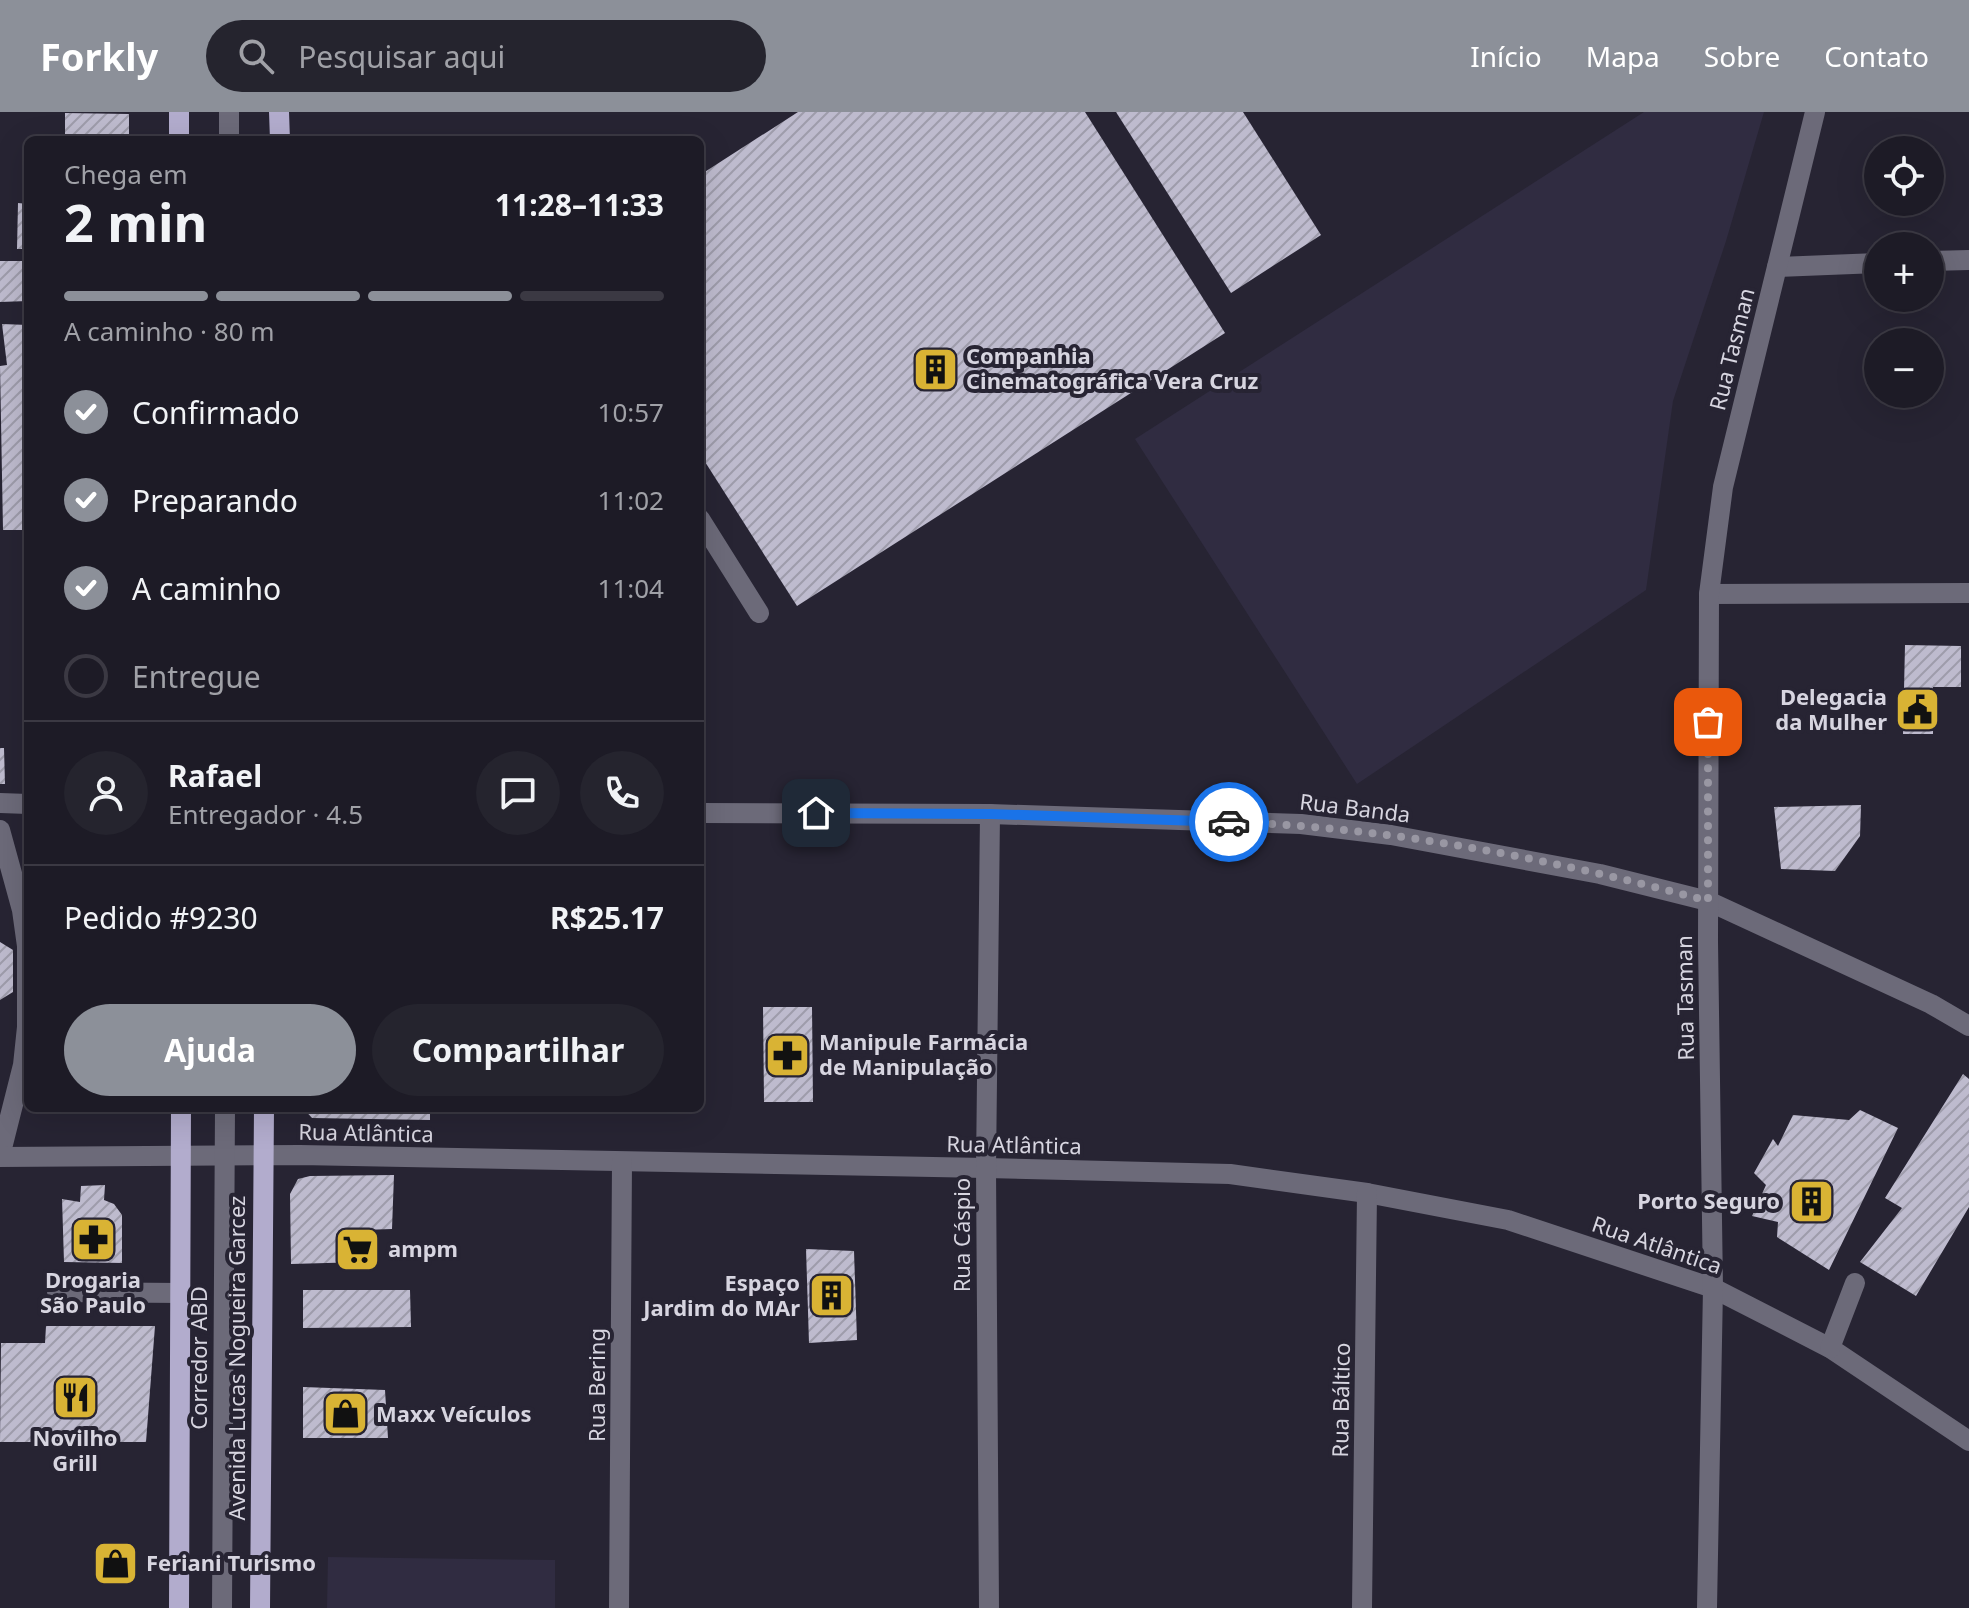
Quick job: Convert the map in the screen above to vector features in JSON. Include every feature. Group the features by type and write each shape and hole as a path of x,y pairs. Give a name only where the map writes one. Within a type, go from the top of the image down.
{"main road":[{"path":"179,112 179,136"},
{"path":"279,112 280,136"},
{"path":"179,1608 181,1112"},
{"name":"Avenida Lucas Nogueira Garcez","path":"260,1608 264,1112"}],"street":[{"path":"229,112 229,136"},
{"path":"279,112 290,136"},
{"name":"Rua Tasman","path":"1707,1608 1713,1288 1708,901 1709,594 1723,487 1815,112"},
{"path":"1944,261 1969,260"},
{"path":"1777,267 1864,264"},
{"path":"704,525 759,613"},
{"path":"1709,594 1969,593"},
{"path":"0,803 24,804"},
{"name":"Rua Banda","path":"704,813 990,814 1301,824 1376,833 1600,874 1708,901 1931,1004 1969,1026"},
{"name":"Rua Cáspio","path":"989,1608 986,1168 990,814"},
{"path":"0,830 24,924"},
{"path":"0,1157 24,1056"},
{"name":"Corredor ABD","path":"222,1608 225,1112"},
{"name":"Rua Atlântica","path":"0,1157 262,1156 1230,1174 1367,1193 1508,1220 1713,1288 1830,1348 1969,1441"},
{"name":"Rua Bering","path":"619,1608 622,1162"},
{"name":"Rua Báltico","path":"1362,1608 1367,1193"},
{"path":"1830,1348 1855,1283"},
{"path":"57,1292 180,1293"}],"shaded area":[{"path":"1644,112 1764,112 1726,241 1673,401 1646,590 1357,784 1135,439"},
{"path":"328,1557 555,1560 555,1608 327,1608"}],"building":[{"name":"Companhia Cinematográfica Vera Cruz","path":"798,112 1085,112 1225,333 797,606 704,460 704,172"},
{"path":"1116,112 1243,112 1321,235 1231,293"},
{"path":"65,113 129,114 129,136 65,136"},
{"path":"18,203 24,204 24,249 17,249"},
{"path":"0,261 24,261 24,301 0,302"},
{"path":"2,324 24,325 24,530 3,530 0,366 7,365"},
{"name":"Delegacia da Mulher","path":"1905,645 1961,646 1961,687 1933,687 1933,734 1903,734"},
{"path":"0,748 4,748 5,784 0,784"},
{"path":"1861,805 1860,836 1835,871 1781,869 1774,807"},
{"path":"0,942 13,950 13,992 0,1000"},
{"name":"Manipule Farmácia de Manipulação","path":"763,1007 812,1007 813,1102 764,1102"},
{"path":"1963,1074 1969,1079 1969,1207 1916,1296 1860,1262 1902,1208 1885,1198"},
{"name":"Porto Seguro","path":"1860,1110 1898,1128 1829,1270 1777,1237 1778,1222 1752,1216 1766,1185 1754,1173 1773,1139 1778,1146 1793,1115 1849,1120"},
{"path":"307,1112 430,1112 430,1120 312,1118"},
{"path":"394,1175 392,1229 363,1230 363,1262 291,1264 290,1194 298,1179 310,1176"},
{"name":"Drogaria São Paulo","path":"105,1185 104,1200 114,1204 122,1215 122,1263 64,1262 62,1199 80,1202 81,1186"},
{"name":"Espaço Jardim do MAr","path":"806,1249 854,1251 857,1340 809,1343"},
{"path":"303,1290 410,1290 411,1327 303,1328"},
{"name":"Novilho Grill","path":"46,1326 155,1326 146,1442 0,1442 1,1343 45,1343"},
{"name":"Maxx Veículos","path":"303,1387 385,1390 388,1438 303,1438"}],"way so far":[{"path":"1229,822 1315,825 1391,835 1600,874 1708,901 1708,722"}],"place":[{"name":"Companhia Cinematográfica Vera Cruz","path":"935,369"},
{"name":"Delegacia da Mulher","path":"1918,710"},
{"name":"Manipule Farmácia de Manipulação","path":"788,1055"},
{"name":"Porto Seguro","path":"1811,1201"},
{"name":"Drogaria São Paulo","path":"93,1239"},
{"name":"ampm","path":"357,1249"},
{"name":"Espaço Jardim do MAr","path":"831,1296"},
{"name":"Novilho Grill","path":"75,1397"},
{"name":"Maxx Veículos","path":"345,1414"},
{"name":"Feriani Turismo","path":"115,1563"}],"route":[{"path":"816,813 990,814 1229,822"}]}
